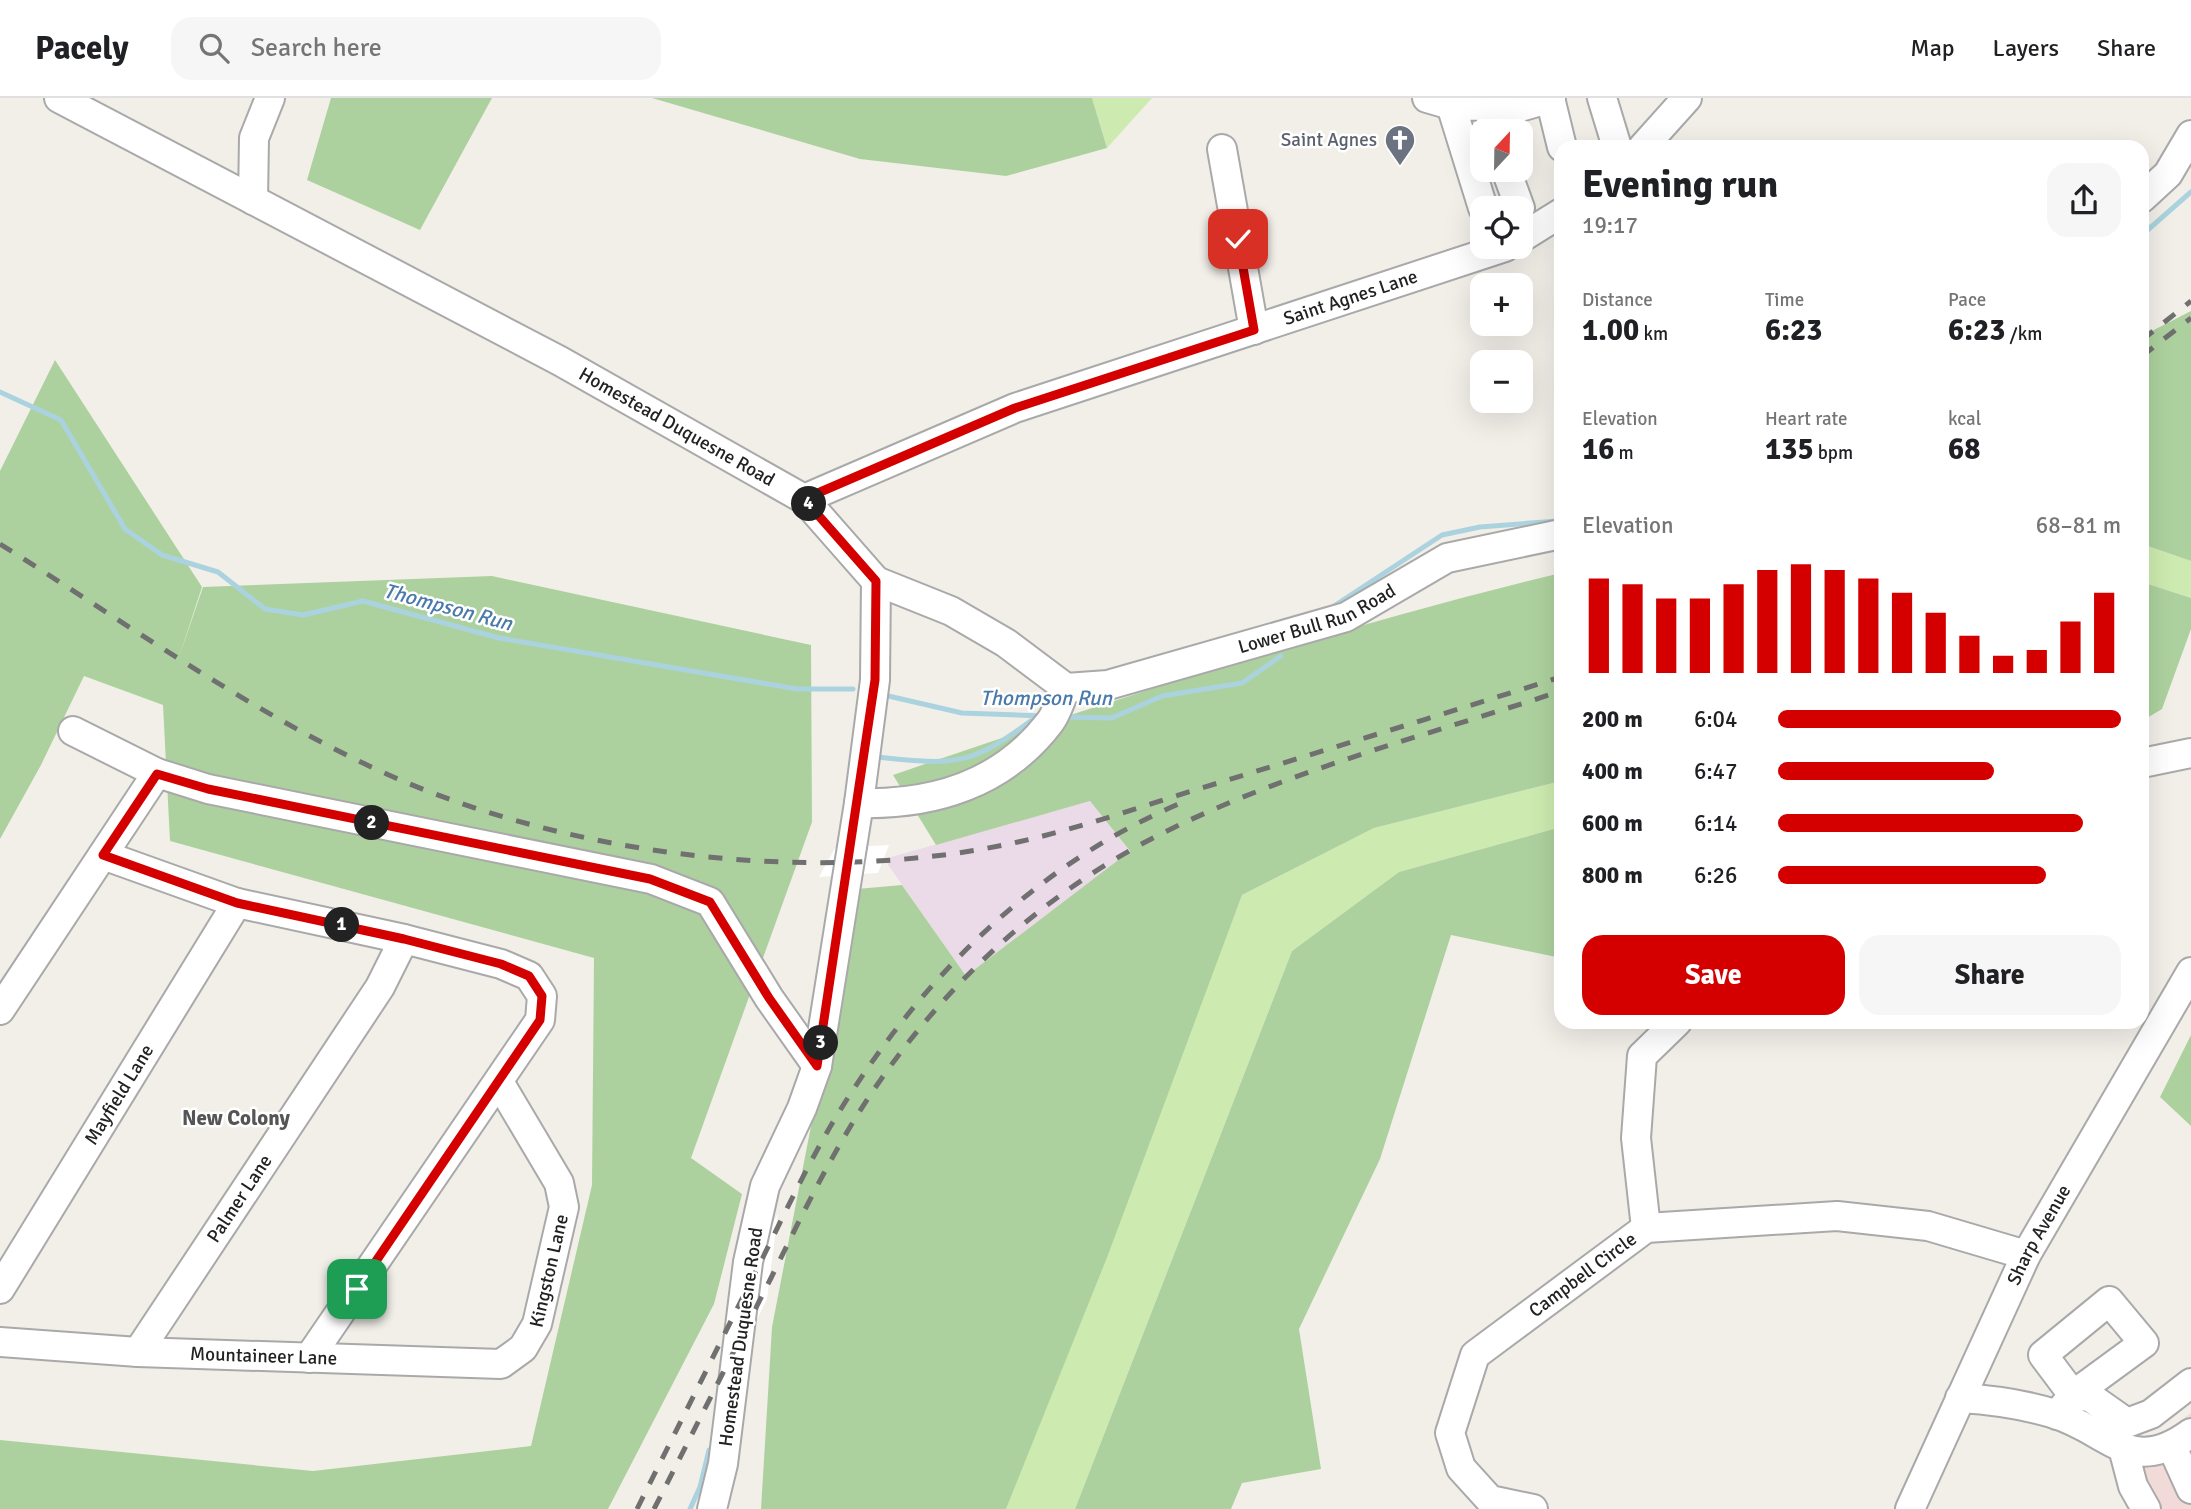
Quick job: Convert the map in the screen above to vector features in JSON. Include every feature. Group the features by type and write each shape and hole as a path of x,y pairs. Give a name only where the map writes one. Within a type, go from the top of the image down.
{"street":[{"name":"Homestead Duquesne Road","path":"59,98 560,361 804,499 876,581 875,680 859,803 817,1066 802,1108 765,1186 748,1262 723,1464 712,1509"},
{"path":"253,200 254,138 270,98"},
{"path":"1439,101 1491,118 1550,98 1560,140"},
{"path":"1602,98 1615,140"},
{"path":"1649,140 1681,99"},
{"path":"1439,101 1478,196"},
{"path":"2149,192 2168,174 2191,135"},
{"path":"1222,149 1254,330"},
{"name":"Saint Agnes Lane","path":"1533,225 1554,216"},
{"name":"Saint Agnes Lane","path":"804,499 1015,408 1254,330 1470,249"},
{"name":"Lower Bull Run Road","path":"1058,706 1108,685 1346,617 1447,558 1554,535"},
{"path":"859,803 900,804 962,789 1012,760 1058,706 1006,643 951,611 876,581"},
{"path":"73,731 157,774 208,789 650,879 710,902 769,998 817,1066"},
{"path":"2149,762 2191,753"},
{"path":"0,1010 157,774"},
{"path":"103,855 237,903 404,939 501,964 529,976 542,996 540,1020 309,1358"},
{"name":"Mayfield Lane","path":"0,1289 237,903"},
{"name":"Palmer Lane","path":"138,1352 380,987 404,939"},
{"name":"Sharp Avenue","path":"2152,1020 2191,972"},
{"path":"1646,1228 1636,1138 1642,1056 1670,1029"},
{"name":"Sharp Avenue","path":"1910,1509 2026,1255 2147,1029"},
{"name":"Kingston Lane","path":"499,1082 559,1183 564,1207 537,1324 523,1348"},
{"name":"Campbell Circle","path":"1533,1509 1490,1500 1461,1468 1450,1433 1475,1355 1646,1228 1837,1216 1928,1226 2026,1255"},
{"name":"Mountaineer Lane","path":"0,1342 138,1352 501,1364 523,1348"},
{"path":"1961,1398 2065,1405 2090,1397 2127,1423 2151,1413 2191,1383"},
{"path":"2065,1405 2123,1448 2134,1453 2181,1440 2191,1489"},
{"path":"2123,1448 2133,1486 2146,1509"}],"shaded area":[{"path":"1090,801 1130,851 966,976 884,859"},
{"path":"2191,1413 2191,1509 2150,1509 2113,1470"}],"green space":[{"path":"331,98 492,98 420,230 307,180"},
{"path":"652,98 1092,98 1107,148 1006,176 860,159"},
{"path":"1092,98 1152,98 1107,148"},
{"path":"2191,311 2191,561 2149,546 2149,332"},
{"path":"55,360 202,587 178,660 203,587 492,576 811,645 812,822 691,1158 742,1194 714,1304 608,1509 0,1509 0,1440 313,1471 531,1446 592,1185 594,958 170,841 163,705 84,676 41,765 0,839 0,471"},
{"path":"2149,546 2191,561 2191,598 2149,584"},
{"path":"1554,575 1554,783 1374,828 1242,895 1108,1255 1006,1509 761,1509 772,1327 857,889 902,885 966,976 1130,851 1090,801 936,845 893,775 1224,666 1476,594"},
{"path":"2149,584 2191,598 2191,629 2162,709 2149,717"},
{"path":"1554,783 1554,829 1399,872 1292,951 1075,1509 1004,1509 1242,895 1374,828"},
{"path":"1554,829 1554,957 1451,935 1380,1159 1299,1329 1321,1469 1242,1483 1231,1509 1075,1509 1292,951 1399,872"},
{"path":"2191,1035 2191,1126 2160,1097"}],"pier":[{"path":"889,845 878,873 819,877 835,848"},
{"path":"778,1213 767,1299 723,1388 734,1302"}],"waterway":[{"name":"Thompson Run","path":"2149,229 2191,192"},
{"name":"Thompson Run","path":"0,392 61,420 125,529 162,555 218,572 265,609 303,615 363,601 499,638 797,689 853,689"},
{"name":"Thompson Run","path":"1331,608 1442,535 1480,527 1554,521"},
{"name":"Thompson Run","path":"1063,717 1112,718 1162,696 1242,683 1281,656"},
{"name":"Thompson Run","path":"884,695 962,713 1043,716"},
{"path":"875,760 878,757 927,761 963,758 996,745 1036,717"},
{"path":"690,1509 700,1487 709,1450"}],"railway":[{"path":"2149,334 2191,301"},
{"path":"2149,351 2191,318"},
{"path":"0,544 271,714 365,764 439,795 518,821 600,841 685,854 771,862 856,862 939,856 1018,842 1093,822 1554,679"},
{"path":"654,1509 808,1204 862,1108 906,1045 938,1007 971,971 1007,938 1085,878 1171,829 1314,770 1554,693"},
{"path":"637,1509 819,1147 862,1076 898,1027 937,980 979,937 1025,897 1074,861 1126,830 1181,803"}],"place":[{"name":"Saint Agnes","path":"1400,167"}],"district":[{"name":"New Colony","path":"236,1118"}],"route":[{"path":"357,1289 540,1020 542,996 529,976 501,964 404,939 237,903 103,855 157,774 208,789 650,879 710,902 769,998 817,1066 859,803 875,680 876,581 804,499 1015,408 1254,330 1238,239"}]}
